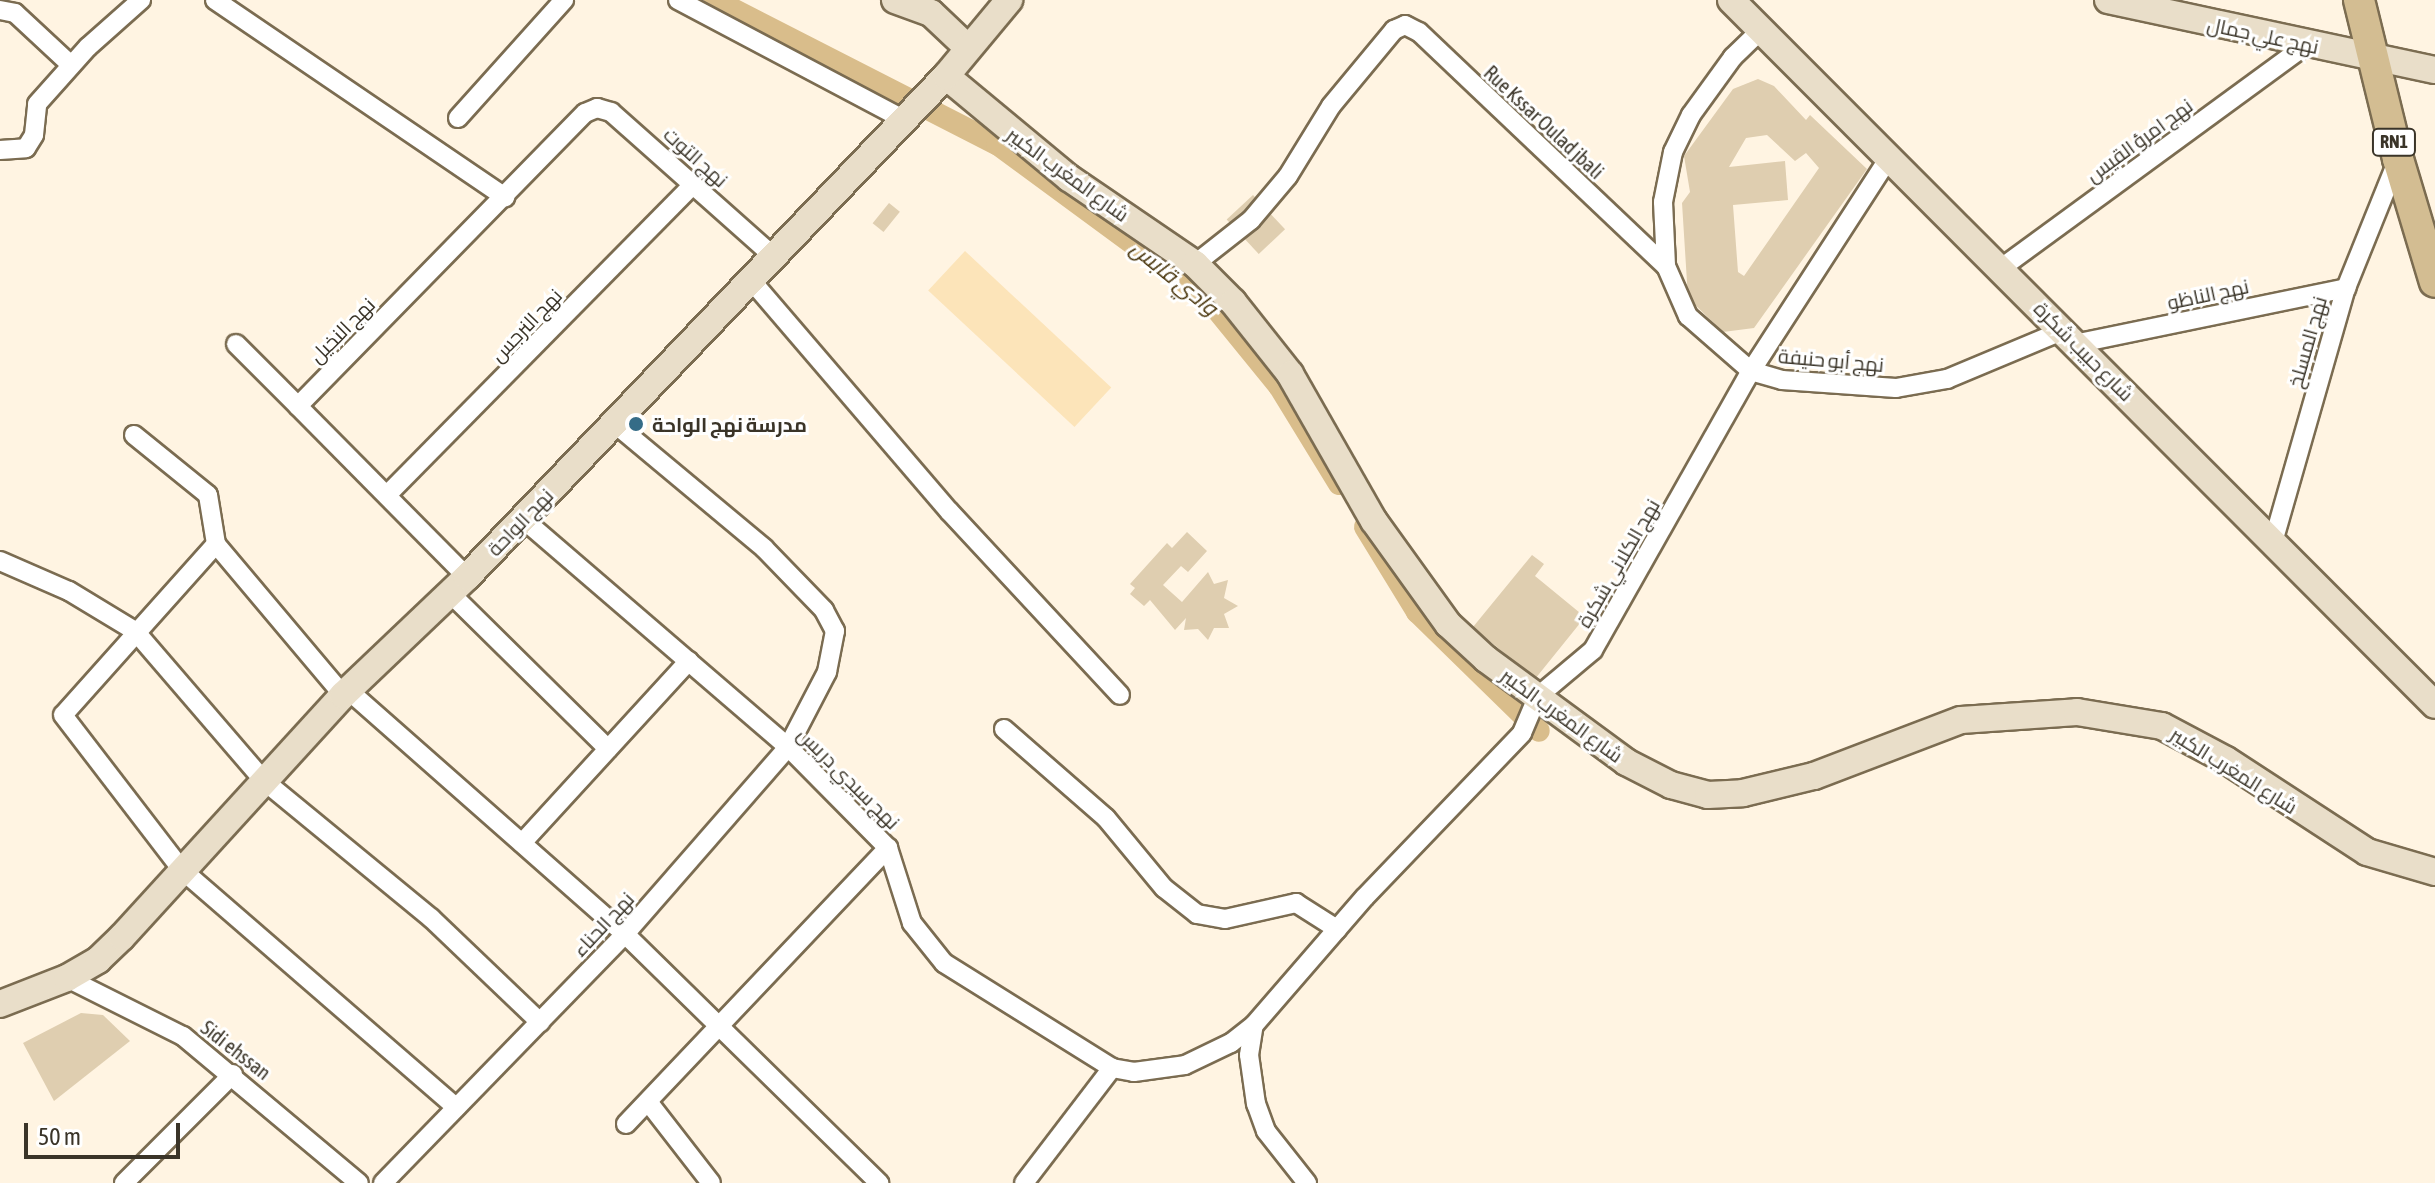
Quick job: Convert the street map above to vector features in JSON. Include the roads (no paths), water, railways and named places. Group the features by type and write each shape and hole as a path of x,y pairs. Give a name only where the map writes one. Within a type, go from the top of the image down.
{"main road":[{"name":"RN1","path":"2359,0 2398,159 2435,282"}],"street":[{"path":"0,150 26,148 34,135 37,104 71,65 141,0"},
{"path":"215,0 505,197"},
{"path":"458,118 564,0"},
{"name":"نهج الواحة","path":"0,1004 67,978 106,953 345,692 523,519 946,76 1009,0"},
{"name":"شارع حبيب شكرة","path":"1731,0 1763,28 1887,161 2071,336 2435,705"},
{"name":"نهج علي جمال","path":"2108,0 2305,46 2373,54 2435,70"},
{"path":"686,2 903,119"},
{"path":"907,2 931,13 967,47"},
{"path":"0,10 15,13 71,65"},
{"name":"Rue Kssar Oulad jbali","path":"1195,264 1265,204 1331,106 1390,36 1405,25 1419,32 1666,266"},
{"name":"نهج أبو حنيفة","path":"1763,28 1733,57 1691,115 1673,152 1663,202 1666,266 1688,316 1751,371 1819,383 1923,386 2071,336"},
{"name":"نهج امرؤ القيس","path":"2000,269 2305,46"},
{"name":"شارع المغرب الكبير","path":"946,76 1069,178 1195,264 1233,302 1290,374 1349,480 1419,587 1448,624 1537,697 1626,762 1671,785 1708,795 1782,785 1961,720 2077,712 2162,726 2226,760 2367,852 2435,872"},
{"name":"نهج التوت","path":"585,113 597,108 611,112 772,255"},
{"name":"نهج النخيل","path":"298,406 585,113"},
{"name":"نهج المسلخ","path":"2273,542 2346,288 2398,159"},
{"name":"نهج الكلاني شكرة","path":"1254,1025 1337,929 1522,733 1537,697 1593,650 1751,371 1887,161"},
{"name":"نهج النرجس","path":"389,493 693,185"},
{"path":"750,279 949,511 1120,695"},
{"name":"نهج الناظو","path":"2071,336 2346,288"},
{"path":"236,344 389,493 458,585 608,749"},
{"name":"نهج الحناء","path":"383,1183 625,934 788,747 827,672 835,631 824,610 764,548 614,423"},
{"path":"134,435 208,495 216,544 345,692 625,934 879,1183"},
{"name":"نهج سيدي دريس","path":"523,519 788,747 888,848 912,923 925,944 944,963 1112,1068 1134,1072 1185,1065 1254,1025"},
{"path":"216,544 64,708 63,720 181,869 456,1107"},
{"path":"0,561 69,591 135,631 263,780 431,918 540,1022"},
{"path":"522,843 689,661"},
{"path":"1004,729 1106,818 1164,888 1197,914 1225,919 1296,903 1337,929"},
{"path":"626,1124 888,848"},
{"name":"Sidi ehssan","path":"67,978 183,1036 233,1074 359,1183"},
{"path":"1254,1025 1249,1055 1256,1104 1266,1131 1307,1183"},
{"path":"1024,1183 1112,1068"},
{"path":"124,1183 233,1074"},
{"path":"649,1103 711,1183"}],"waterway":[{"name":"وادي قابس","path":"715,0 997,144 1209,300 1279,386 1339,484"},
{"name":"وادي قابس","path":"1365,527 1417,612 1539,731"}],"place":[{"name":"مدرسة نهج الواحة","path":"636,424"}]}
